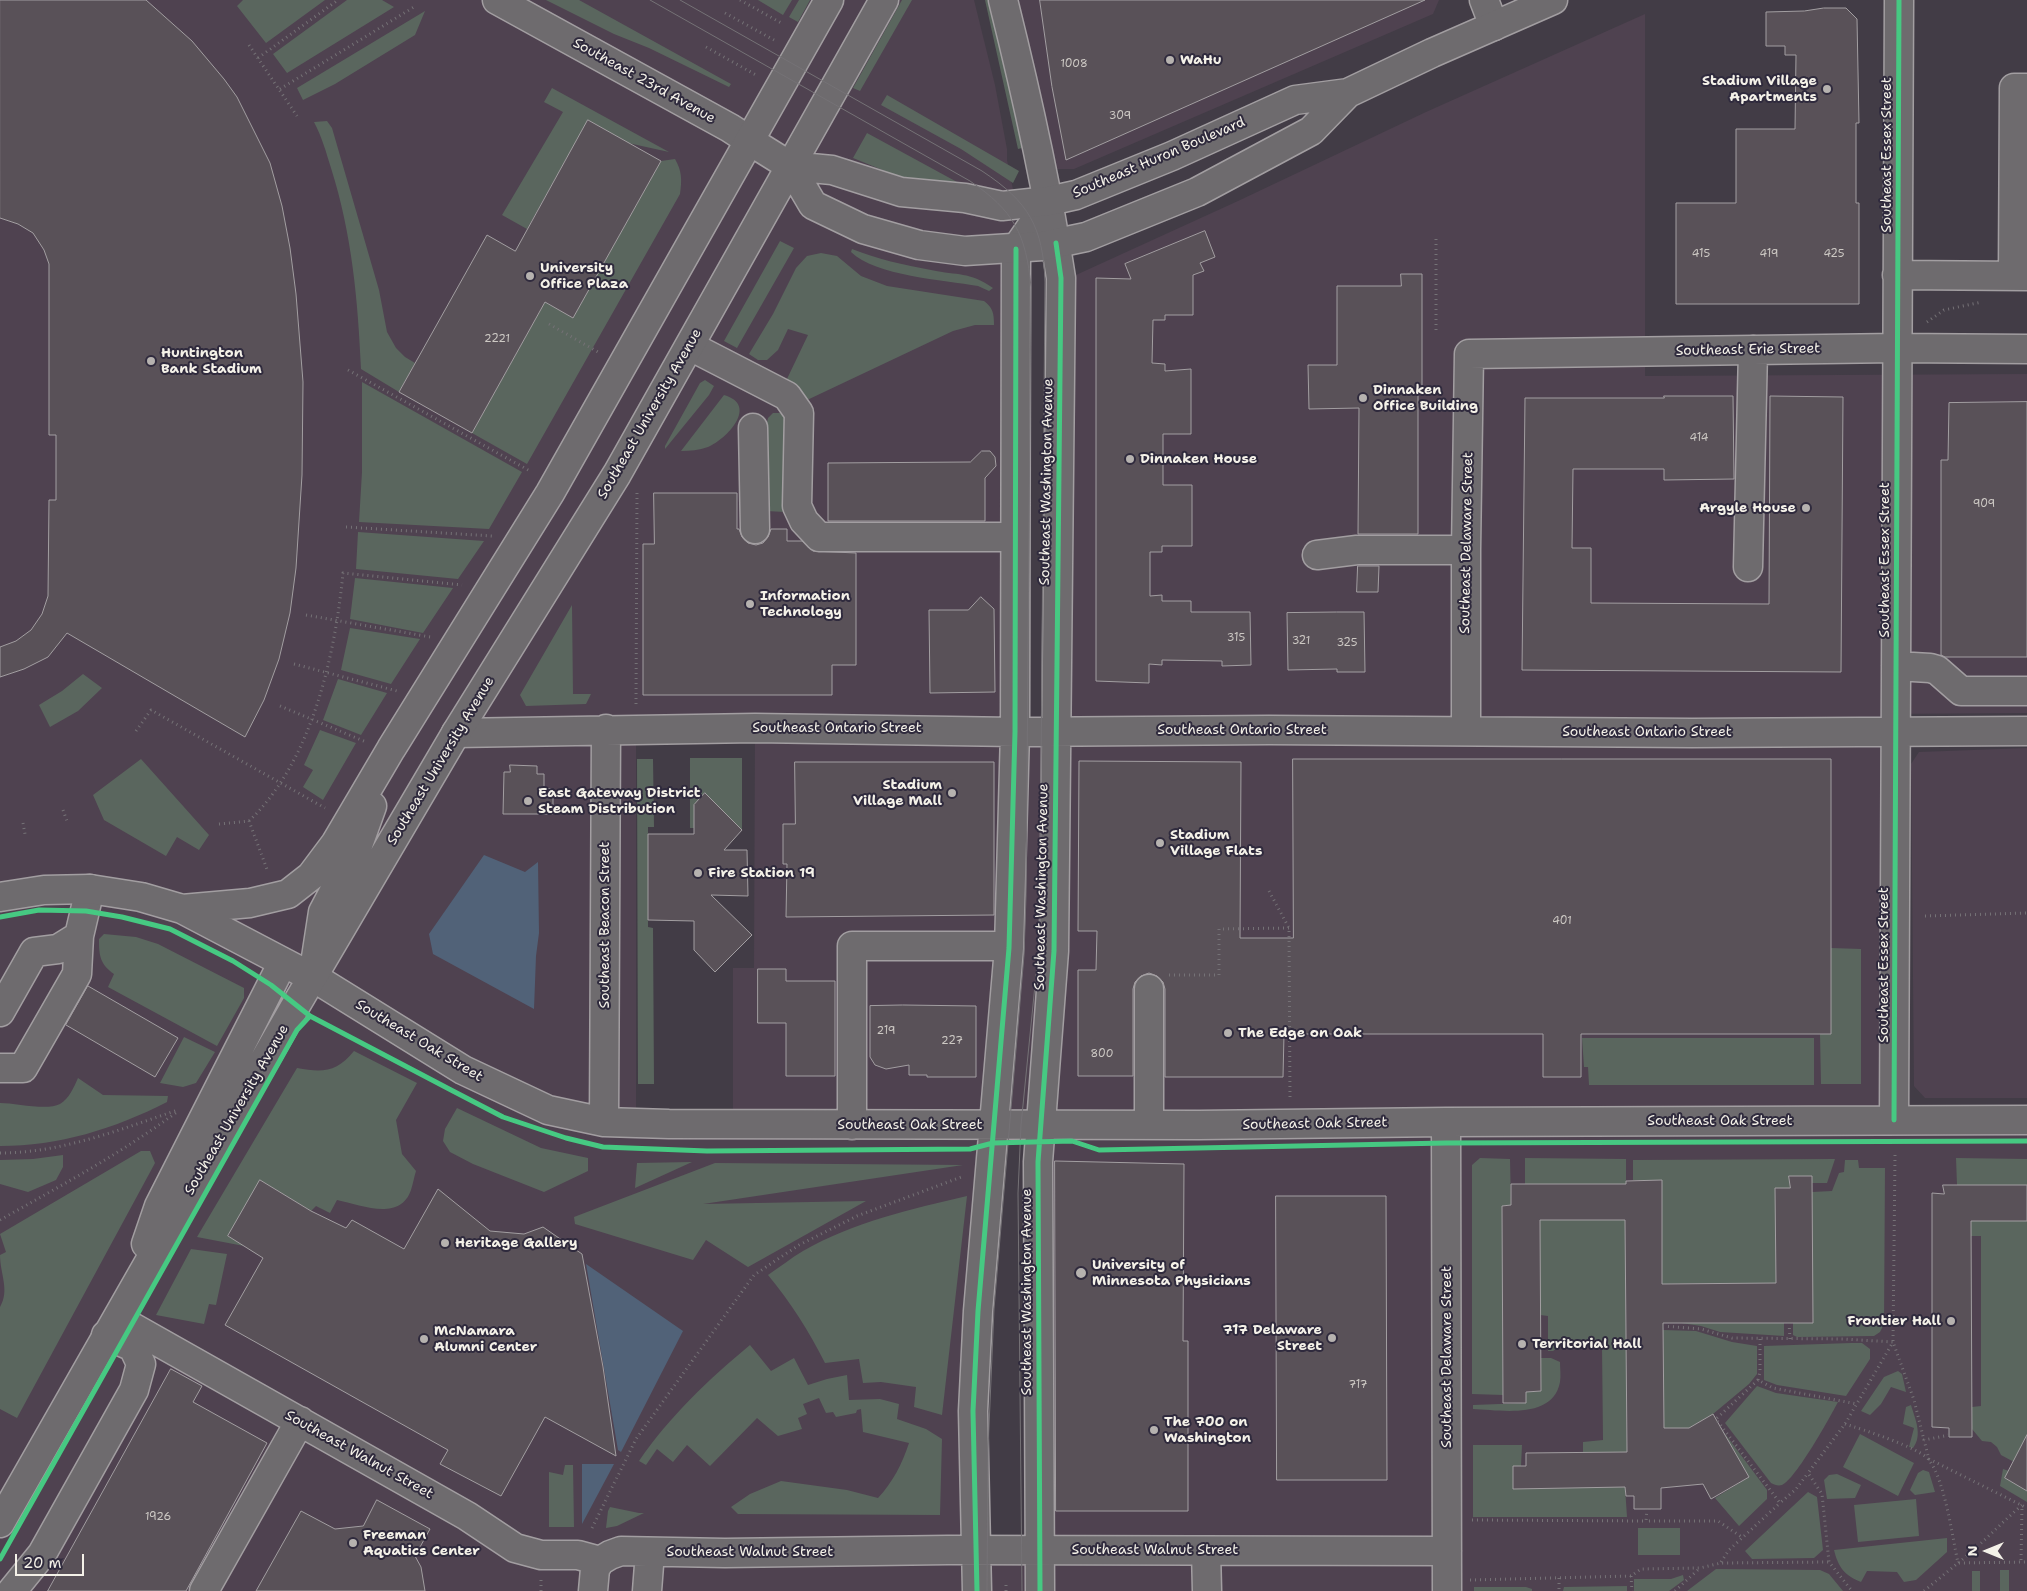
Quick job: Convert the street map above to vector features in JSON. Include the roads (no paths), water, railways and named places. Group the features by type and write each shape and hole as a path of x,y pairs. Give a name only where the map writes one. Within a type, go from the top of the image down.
{"street":[{"name":"Southeast 23rd Avenue","path":"497,0 730,128 790,166"},
{"path":"182,909 250,903 288,894 311,876 335,844 378,746 550,493 829,0"},
{"name":"Southeast University Avenue","path":"4,1508 112,1327 456,732 617,474 884,0"},
{"name":"Southeast Washington Avenue","path":"1003,0 1049,201 1060,278 1054,951 1038,1162 1040,1591"},
{"path":"1484,0 1494,26"},
{"name":"Southeast Huron Boulevard","path":"790,166 832,170 901,192 965,198 1002,206 1049,201 1076,195 1172,156 1295,100 1348,93 1432,52 1553,0"},
{"name":"Southeast Essex Street","path":"1894,1120 1899,0"},
{"path":"1897,275 2020,276 2014,88 2027,88"},
{"name":"Southeast Huron Boulevard","path":"790,166 813,205 863,229 918,245 965,251 1016,249 1086,237 1197,192 1311,130 1348,93"},
{"path":"977,1591 973,1411 978,1311 1009,948 1015,732 1016,249 1049,201"},
{"path":"690,346 787,396 799,414 797,506 804,521 819,537 1015,537"},
{"name":"Southeast Erie Street","path":"1470,354 1896,348 2027,349"},
{"path":"1748,567 1753,350"},
{"name":"Southeast Delaware Street","path":"1466,731 1466,550 1470,354"},
{"path":"753,428 755,529"},
{"path":"1317,555 1357,550 1466,550"},
{"path":"1896,666 1936,670 1961,691 2027,691"},
{"name":"Southeast Ontario Street","path":"456,732 606,729 859,728 1015,732 1269,730 2027,731"},
{"name":"Southeast Beacon Street","path":"604,1122 606,729"},
{"path":"313,977 323,912 357,848 378,746"},
{"path":"0,1068 23,1068 77,974 79,936 90,888"},
{"name":"Southeast Oak Street","path":"0,897 44,890 90,888 140,897 182,909 313,977 463,1070 548,1110 604,1122 852,1125 1149,1125 2027,1120"},
{"path":"0,1012 34,952 58,949 79,936"},
{"path":"852,1125 852,946 1000,946 1009,948"},
{"path":"12,1591 42,1554 134,1390 141,1364 133,1347 112,1327 159,1206 283,962"},
{"path":"1149,989 1149,1125"},
{"name":"Southeast Delaware Street","path":"1446,1122 1447,1551 1458,1586"},
{"name":"Southeast Walnut Street","path":"112,1327 300,1422 468,1516 515,1548 541,1555 578,1555 600,1561 621,1551 1447,1551"},
{"path":"204,1591 300,1422"},
{"path":"1206,1550 1207,1591"},
{"path":"647,1591 650,1552"},
{"path":"593,1591 595,1569 600,1561"}],"water":[{"path":"484,855 525,872 538,862 539,933 534,1009 433,954 429,934"},
{"path":"586,1264 683,1331 621,1452 618,1450"},
{"path":"582,1464 614,1464 582,1524"}],"tram line":[{"path":"650,0 970,181 985,192 1007,214 1015,225 1026,252 1031,287 1026,896 1024,955 994,1309 988,1450 987,1591"},
{"path":"680,0 982,171 998,182 1022,205 1037,231 1041,246 1045,282 1040,893 1038,955 1021,1125 1018,1193 1022,1591"}],"place":[{"name":"WaHu","path":"1170,60"},
{"name":"Stadium Village Apartments","path":"1827,89"},
{"name":"University Office Plaza","path":"530,276"},
{"name":"Huntington Bank Stadium","path":"151,361"},
{"name":"Dinnaken Office Building","path":"1363,398"},
{"name":"Dinnaken House","path":"1130,459"},
{"name":"Argyle House","path":"1806,508"},
{"name":"Information Technology","path":"750,604"},
{"name":"Stadium Village Mall","path":"952,793"},
{"name":"East Gateway District Steam Distribution","path":"528,801"},
{"name":"Stadium Village Flats","path":"1160,843"},
{"name":"Fire Station 19","path":"698,873"},
{"name":"The Edge on Oak","path":"1228,1033"},
{"name":"Heritage Gallery","path":"445,1243"},
{"name":"University of Minnesota Physicians","path":"1081,1273"},
{"name":"Frontier Hall","path":"1951,1321"},
{"name":"717 Delaware Street","path":"1332,1338"},
{"name":"McNamara Alumni Center","path":"424,1339"},
{"name":"Territorial Hall","path":"1522,1344"},
{"name":"The 700 on Washington","path":"1154,1430"},
{"name":"Freeman Aquatics Center","path":"353,1543"}]}
